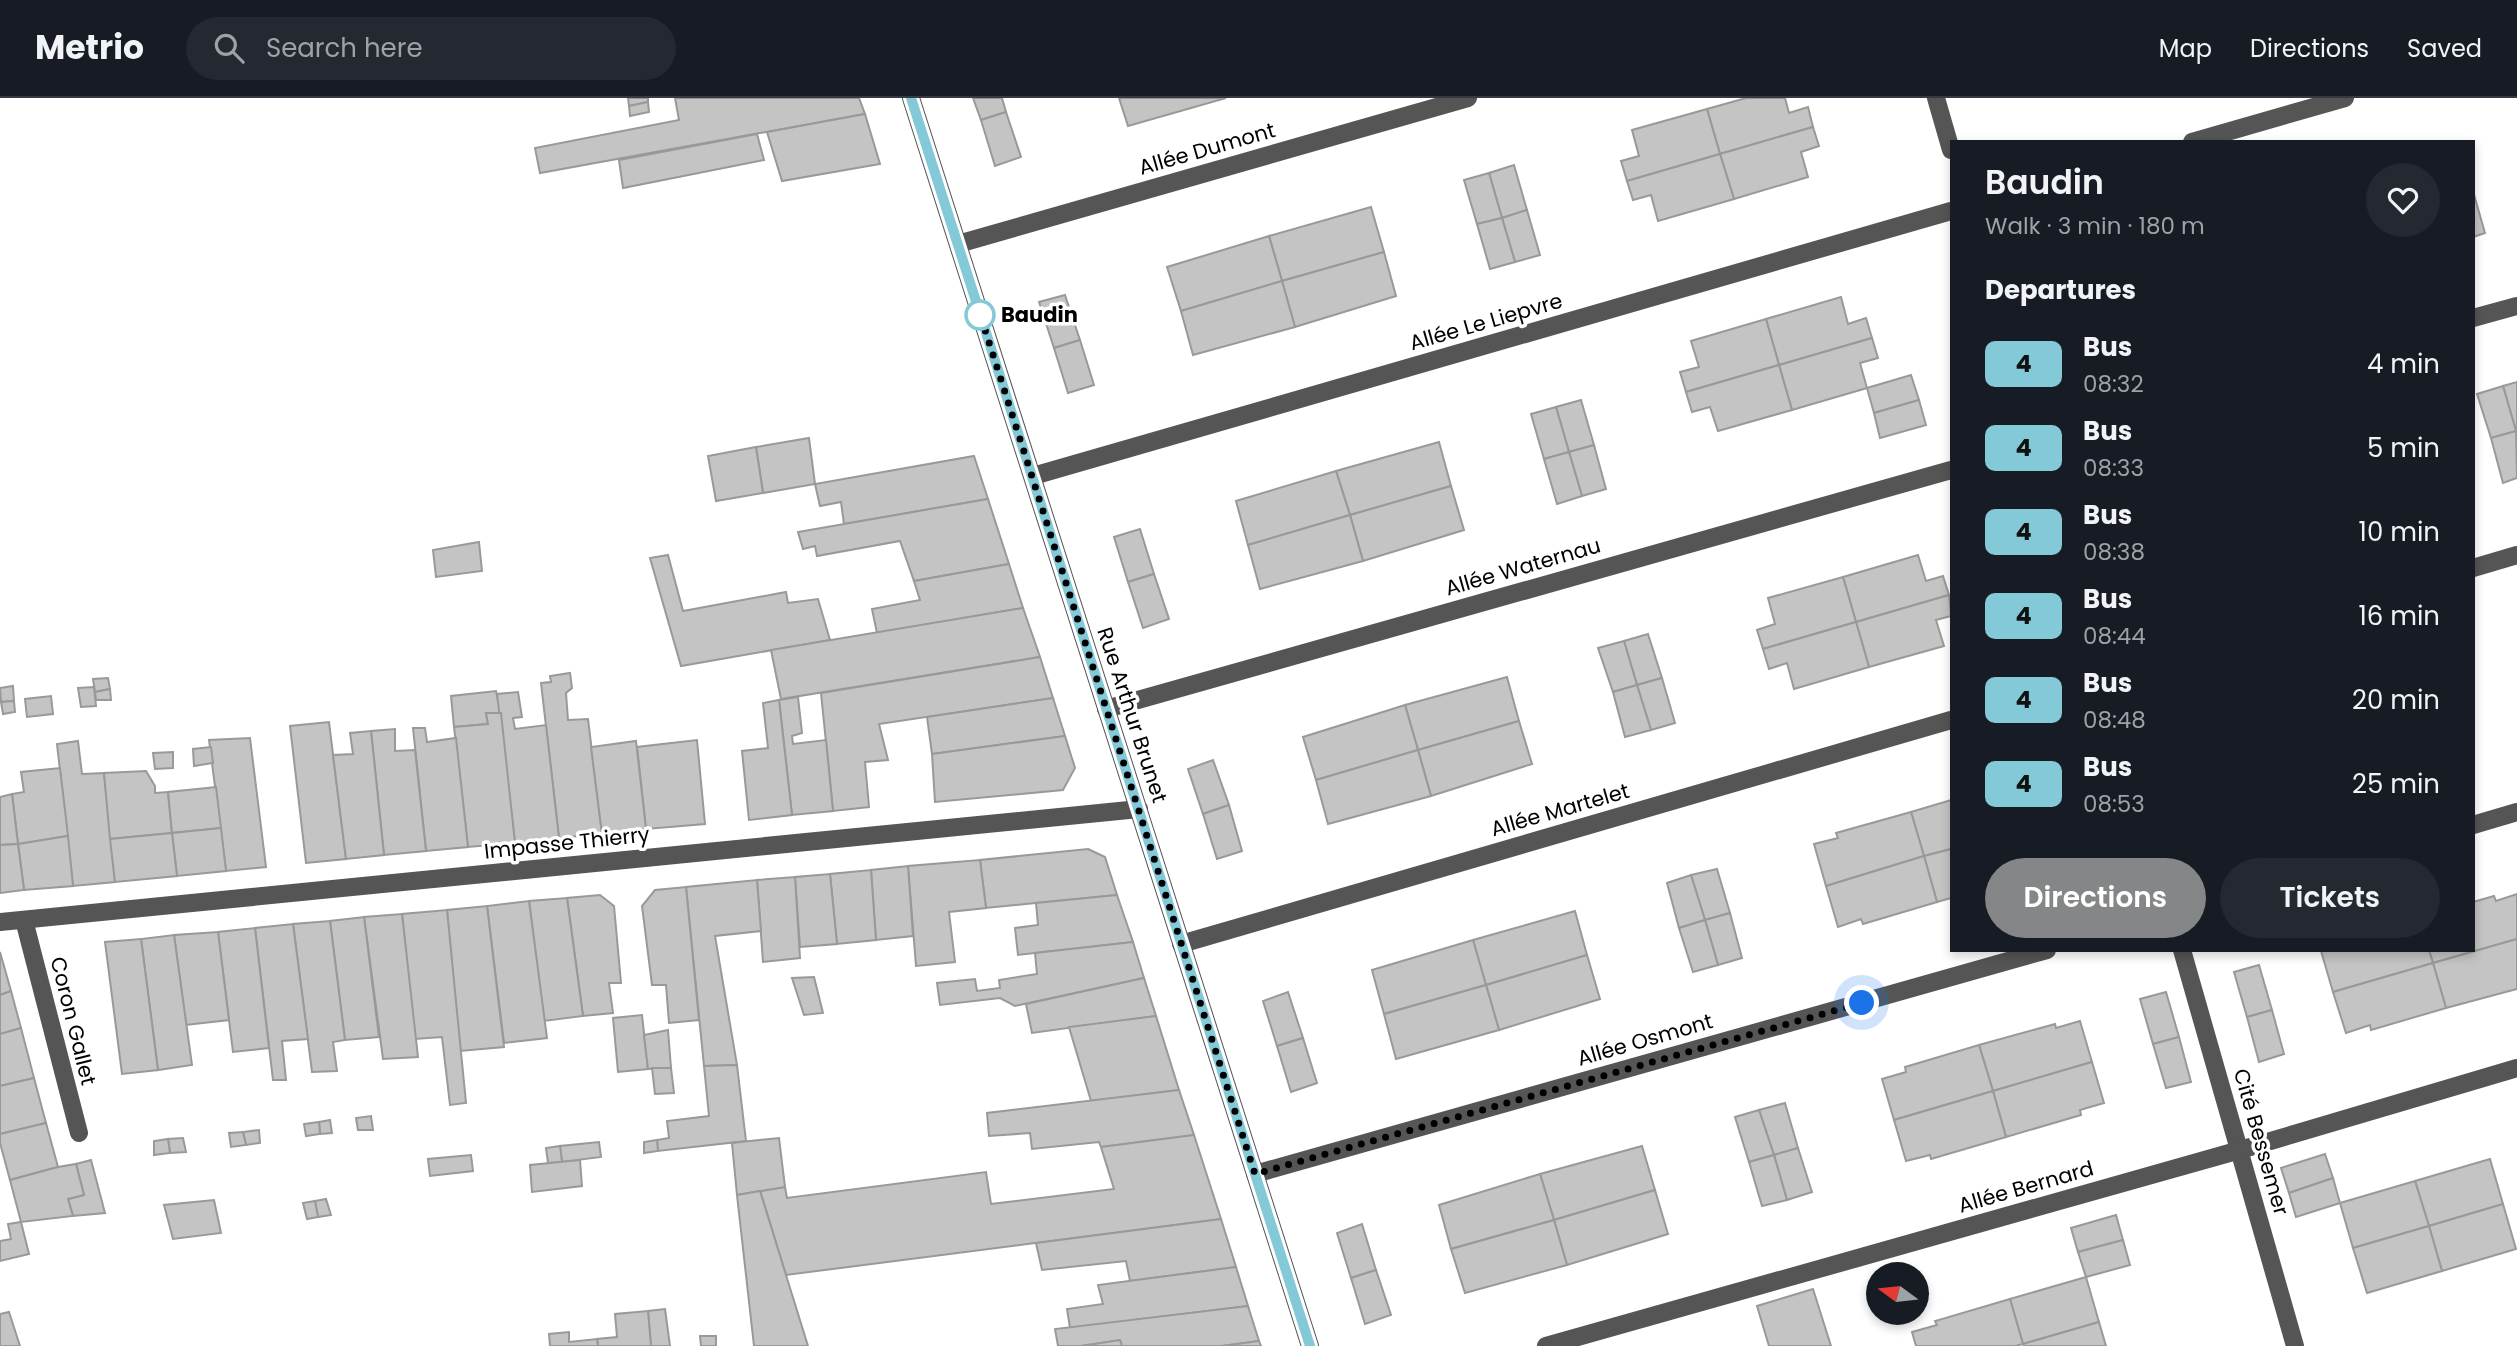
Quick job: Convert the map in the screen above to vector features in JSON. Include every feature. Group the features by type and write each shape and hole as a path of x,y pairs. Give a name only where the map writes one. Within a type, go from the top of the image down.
{"street":[{"name":"Rue Arthur Brunet","path":"911,98 1310,1346"},
{"name":"Allée Dumont","path":"958,244 1468,98"},
{"path":"1936,98 1950,146"},
{"path":"2199,140 2345,98"},
{"name":"Allée Le Liepvre","path":"1032,476 1950,211"},
{"path":"2475,317 2517,306"},
{"name":"Allée Waternau","path":"1106,709 1950,470"},
{"path":"2475,567 2517,555"},
{"name":"Allée Martelet","path":"1181,944 1950,720"},
{"name":"Impasse Thierry","path":"0,922 1139,809"},
{"path":"2475,824 2517,812"},
{"name":"Coron Gallet","path":"24,920 79,1133"},
{"name":"Allée Osmont","path":"1255,1174 2040,952"},
{"name":"Cité Bessemer","path":"2183,952 2295,1346"},
{"name":"Allée Bernard","path":"1546,1346 2240,1150 2517,1068"}],"building":[{"path":"628,98 648,98 648,102 629,106"},
{"path":"675,98 859,98 865,114 540,173 535,148 679,120"},
{"path":"973,98 1002,98 1006,112 981,120"},
{"path":"1119,98 1226,98 1128,126"},
{"path":"1746,98 1785,98 1789,113 1808,107 1813,127 1720,154 1707,109"},
{"path":"648,102 649,112 630,116 629,106"},
{"path":"1707,109 1720,154 1627,181 1621,161 1639,156 1632,130"},
{"path":"1006,112 1021,157 995,166 981,120"},
{"path":"865,114 880,164 782,181 767,132"},
{"path":"1813,127 1819,146 1801,152 1808,177 1734,199 1720,154"},
{"path":"757,134 764,160 623,188 619,160"},
{"path":"1720,154 1734,199 1658,221 1651,195 1633,200 1627,181"},
{"path":"1514,165 1527,210 1502,218 1489,173"},
{"path":"1489,173 1502,218 1477,224 1464,180"},
{"path":"2475,198 2485,233 2475,236"},
{"path":"1371,207 1384,252 1282,281 1269,236"},
{"path":"1527,210 1540,255 1515,262 1502,218"},
{"path":"1502,218 1515,262 1490,269 1477,224"},
{"path":"1269,236 1282,281 1181,311 1167,267"},
{"path":"1384,252 1396,296 1295,327 1282,281"},
{"path":"1282,281 1295,327 1193,355 1181,311"},
{"path":"1065,295 1080,340 1054,348 1039,302"},
{"path":"1841,297 1848,324 1866,318 1872,338 1779,365 1766,319"},
{"path":"1766,319 1779,365 1686,392 1680,372 1699,367 1691,341"},
{"path":"1872,338 1878,358 1860,363 1867,388 1792,410 1779,365"},
{"path":"1080,340 1094,385 1068,393 1054,348"},
{"path":"1779,365 1792,410 1718,431 1710,407 1692,412 1686,392"},
{"path":"1911,375 1919,400 1874,413 1867,388"},
{"path":"2517,382 2517,430 2516,431 2503,386"},
{"path":"2503,386 2516,431 2491,438 2477,394"},
{"path":"1581,400 1594,445 1569,452 1556,407"},
{"path":"1919,400 1926,425 1880,438 1874,413"},
{"path":"1556,407 1569,452 1544,459 1531,414"},
{"path":"2516,431 2517,478 2503,483 2491,438"},
{"path":"809,438 815,484 763,493 756,447"},
{"path":"1439,442 1451,486 1350,515 1336,471"},
{"path":"1594,445 1606,489 1582,496 1569,452"},
{"path":"756,447 763,493 716,501 708,456"},
{"path":"1569,452 1582,496 1557,504 1544,459"},
{"path":"974,456 988,499 844,524 841,502 820,506 815,484"},
{"path":"1336,471 1350,515 1248,545 1236,501"},
{"path":"1451,486 1464,530 1363,561 1350,515"},
{"path":"988,499 1009,564 914,581 900,541 817,556 815,546 803,549 798,532"},
{"path":"1350,515 1363,561 1260,589 1248,545"},
{"path":"1140,529 1154,574 1128,582 1114,537"},
{"path":"479,542 482,571 436,577 433,550"},
{"path":"668,555 683,611 786,592 788,603 818,599 830,640 681,666 650,558"},
{"path":"1918,555 1926,581 1943,576 1949,595 1856,622 1843,577"},
{"path":"1009,564 1023,608 877,633 872,609 920,600 914,581"},
{"path":"1154,574 1169,619 1143,628 1128,582"},
{"path":"1843,577 1856,622 1763,649 1757,630 1775,624 1768,598"},
{"path":"1949,595 1950,616 1936,620 1944,646 1869,667 1856,622"},
{"path":"1023,608 1040,657 781,699 771,650"},
{"path":"1856,622 1869,667 1794,689 1787,663 1769,669 1763,649"},
{"path":"1648,634 1662,678 1637,685 1624,641"},
{"path":"1624,641 1637,685 1613,692 1598,648"},
{"path":"1040,657 1053,698 879,724 888,760 865,762 869,807 833,811 821,693"},
{"path":"570,673 572,688 566,693 568,720 588,719 602,834 559,838 541,683 551,682 550,676"},
{"path":"1507,677 1519,721 1418,750 1405,705"},
{"path":"108,678 110,689 95,692 93,679"},
{"path":"1662,678 1675,723 1651,730 1637,685"},
{"path":"1637,685 1651,730 1625,737 1613,692"},
{"path":"13,686 14,701 1,702 0,688"},
{"path":"94,687 96,706 81,707 78,688"},
{"path":"110,689 111,700 96,700 95,692"},
{"path":"496,691 501,713 486,713 488,724 454,727 451,696"},
{"path":"518,692 522,717 513,718 515,729 546,725 559,838 515,843 497,694"},
{"path":"51,696 53,714 27,717 25,699"},
{"path":"798,697 802,733 792,736 793,744 826,740 833,811 792,815 779,700"},
{"path":"1053,698 1065,736 932,754 927,717"},
{"path":"779,700 792,815 749,820 742,751 768,748 763,703"},
{"path":"14,701 15,712 3,714 1,702"},
{"path":"1405,705 1418,750 1316,780 1303,737"},
{"path":"486,713 501,713 515,843 468,847 454,727 488,724"},
{"path":"1519,721 1532,764 1431,796 1418,750"},
{"path":"329,722 346,859 306,863 290,726"},
{"path":"413,728 425,728 427,742 456,738 468,847 426,851"},
{"path":"395,729 395,751 415,750 426,851 384,855 371,731"},
{"path":"371,731 384,855 346,859 333,755 353,754 350,733"},
{"path":"1065,736 1075,768 1063,790 935,802 932,754"},
{"path":"250,738 266,867 226,871 209,740"},
{"path":"697,740 705,824 646,829 637,747"},
{"path":"78,741 82,774 104,773 115,882 73,886 57,744"},
{"path":"636,741 646,829 602,834 591,747"},
{"path":"211,747 213,763 194,766 193,749"},
{"path":"1418,750 1431,796 1328,824 1316,780"},
{"path":"173,752 173,768 155,769 153,753"},
{"path":"1213,760 1229,805 1203,814 1188,769"},
{"path":"60,768 68,836 18,844 12,794 24,792 21,772"},
{"path":"146,771 155,786 155,793 168,792 172,833 110,839 104,773"},
{"path":"216,787 221,828 172,833 168,792"},
{"path":"12,794 18,844 0,845 0,797"},
{"path":"1950,800 1950,849 1924,856 1911,812"},
{"path":"1229,805 1242,851 1217,859 1203,814"},
{"path":"1911,812 1924,856 1826,886 1814,844 1838,838 1836,833"},
{"path":"221,828 226,871 177,876 172,833"},
{"path":"172,833 177,876 115,882 110,839"},
{"path":"68,836 73,886 24,890 18,844"},
{"path":"18,844 24,890 0,893 0,845"},
{"path":"1088,849 1105,857 1117,895 986,908 980,860"},
{"path":"1950,849 1950,898 1937,902 1924,856"},
{"path":"1924,856 1937,902 1863,924 1861,919 1838,927 1826,886"},
{"path":"980,860 986,908 949,912 955,962 916,966 908,866"},
{"path":"908,866 913,936 876,940 871,870"},
{"path":"1717,869 1730,913 1705,920 1691,875"},
{"path":"871,870 876,940 837,944 830,874"},
{"path":"830,874 837,944 800,947 795,877"},
{"path":"1691,875 1705,920 1679,928 1667,883"},
{"path":"795,877 800,958 763,962 757,880"},
{"path":"757,880 761,931 715,936 737,1065 704,1066 686,887"},
{"path":"686,887 699,1020 669,1023 666,985 652,985 642,906 655,890"},
{"path":"2517,894 2517,939 2475,951 2475,901 2494,896 2496,901"},
{"path":"600,895 614,906 621,983 609,983 613,1013 583,1016 567,898"},
{"path":"1117,895 1133,942 1018,955 1015,928 1038,925 1036,903"},
{"path":"567,898 583,1016 544,1021 529,901"},
{"path":"529,901 547,1038 504,1043 487,906"},
{"path":"487,906 504,1047 460,1051 447,910"},
{"path":"447,910 466,1103 450,1105 442,1037 415,1039 402,914"},
{"path":"1575,911 1587,955 1486,985 1473,940"},
{"path":"1730,913 1742,958 1718,965 1705,920"},
{"path":"402,914 418,1057 383,1059 364,917"},
{"path":"364,917 379,1037 345,1040 330,921"},
{"path":"1705,920 1718,965 1693,972 1679,928"},
{"path":"330,921 345,1040 333,1042 337,1071 312,1072 293,924"},
{"path":"293,924 308,1039 282,1041 286,1080 273,1080 255,928"},
{"path":"255,928 269,1048 233,1052 218,932"},
{"path":"218,932 229,1020 186,1025 174,935"},
{"path":"174,935 192,1065 158,1070 141,939"},
{"path":"141,939 158,1070 122,1074 105,942"},
{"path":"2517,939 2517,989 2446,1008 2433,963"},
{"path":"1473,940 1486,985 1384,1014 1372,970"},
{"path":"1133,942 1144,978 1015,1006 1000,998 940,1005 937,983 975,979 977,991 1000,988 999,980 1037,974 1035,953"},
{"path":"0,952 11,991 0,995"},
{"path":"2321,952 2430,952 2433,963 2333,992"},
{"path":"2430,952 2472,952 2433,963"},
{"path":"1587,955 1600,999 1499,1030 1486,985"},
{"path":"2433,963 2446,1008 2371,1030 2370,1025 2346,1033 2333,992"},
{"path":"2259,965 2272,1010 2247,1017 2234,972"},
{"path":"814,977 823,1013 804,1015 792,978"},
{"path":"1144,978 1156,1016 1032,1033 1026,1004"},
{"path":"1486,985 1499,1030 1396,1059 1384,1014"},
{"path":"11,991 21,1028 0,1034 0,995"},
{"path":"1288,992 1303,1038 1277,1046 1263,1001"},
{"path":"2166,992 2179,1037 2153,1044 2140,999"},
{"path":"2272,1010 2284,1054 2259,1062 2247,1017"},
{"path":"642,1015 648,1069 618,1072 613,1018"},
{"path":"1156,1016 1179,1090 1091,1101 1069,1027"},
{"path":"2080,1021 2092,1062 1993,1091 1979,1045 2055,1024 2056,1028"},
{"path":"21,1028 34,1078 0,1086 0,1034"},
{"path":"668,1030 671,1068 648,1069 644,1035"},
{"path":"2179,1037 2191,1082 2166,1088 2153,1044"},
{"path":"1303,1038 1317,1083 1291,1092 1277,1046"},
{"path":"1979,1045 1993,1091 1894,1120 1882,1079 1906,1072 1905,1067"},
{"path":"2092,1062 2104,1103 2080,1110 2081,1115 2006,1137 1993,1091"},
{"path":"737,1065 746,1141 658,1151 657,1140 669,1138 667,1121 709,1116 704,1066"},
{"path":"652,1068 671,1068 674,1093 655,1094"},
{"path":"34,1078 46,1123 0,1134 0,1086"},
{"path":"1179,1090 1194,1135 1101,1147 1099,1142 1032,1149 1030,1133 989,1136 987,1113"},
{"path":"1993,1091 2006,1137 1931,1159 1930,1155 1906,1161 1894,1120"},
{"path":"1785,1103 1798,1148 1774,1155 1759,1110"},
{"path":"1759,1110 1774,1155 1749,1162 1735,1117"},
{"path":"371,1116 373,1130 358,1130 356,1118"},
{"path":"330,1120 332,1133 320,1134 319,1122"},
{"path":"319,1122 320,1134 306,1136 304,1124"},
{"path":"46,1123 58,1167 10,1180 0,1134"},
{"path":"259,1130 260,1143 246,1145 243,1132"},
{"path":"243,1132 246,1145 231,1147 229,1133"},
{"path":"1194,1135 1221,1219 786,1275 760,1191 785,1187 787,1198 986,1172 991,1204 1114,1189 1101,1147"},
{"path":"183,1138 186,1152 170,1153 168,1139"},
{"path":"779,1138 785,1187 737,1195 732,1143"},
{"path":"168,1139 170,1153 154,1155 154,1141"},
{"path":"657,1140 658,1151 644,1153 644,1142"},
{"path":"599,1142 601,1157 562,1162 560,1146"},
{"path":"560,1146 562,1162 548,1163 546,1148"},
{"path":"1642,1146 1655,1190 1554,1220 1540,1174"},
{"path":"1798,1148 1812,1192 1787,1200 1774,1155"},
{"path":"2325,1154 2333,1178 2289,1193 2281,1168"},
{"path":"471,1155 473,1171 430,1176 428,1159"},
{"path":"1774,1155 1787,1200 1762,1206 1749,1162"},
{"path":"2490,1159 2503,1204 2429,1226 2415,1181"},
{"path":"91,1160 105,1213 73,1216 68,1199 84,1195 76,1164"},
{"path":"580,1160 582,1186 532,1192 530,1165"},
{"path":"76,1164 84,1195 68,1199 73,1216 21,1222 10,1180"},
{"path":"1540,1174 1554,1220 1451,1249 1439,1205"},
{"path":"2333,1178 2340,1203 2296,1217 2289,1193"},
{"path":"2415,1181 2429,1226 2353,1248 2340,1203"},
{"path":"1655,1190 1668,1234 1567,1265 1554,1220"},
{"path":"760,1191 808,1346 754,1346 737,1195"},
{"path":"326,1199 331,1215 318,1217 315,1201"},
{"path":"214,1200 221,1233 173,1239 164,1205"},
{"path":"315,1201 318,1217 307,1219 303,1203"},
{"path":"2503,1204 2516,1249 2442,1271 2429,1226"},
{"path":"2116,1215 2123,1240 2078,1252 2071,1228"},
{"path":"1221,1219 1236,1267 1130,1281 1126,1261 1042,1270 1036,1243"},
{"path":"1554,1220 1567,1265 1465,1293 1451,1249"},
{"path":"21,1222 29,1254 0,1261 0,1241 11,1239 8,1224"},
{"path":"1362,1224 1376,1270 1351,1278 1337,1233"},
{"path":"2429,1226 2442,1271 2367,1293 2353,1248"},
{"path":"2123,1240 2130,1265 2086,1277 2078,1252"},
{"path":"1236,1267 1248,1306 1070,1328 1067,1309 1103,1304 1098,1285"},
{"path":"1376,1270 1391,1315 1365,1324 1351,1278"},
{"path":"2086,1277 2099,1322 2023,1344 2010,1299"},
{"path":"1813,1289 1831,1346 1769,1346 1757,1306"},
{"path":"2010,1299 2023,1344 1916,1346 1912,1332 1937,1325 1935,1321"},
{"path":"1248,1306 1259,1341 1222,1346 1122,1346 1120,1340 1081,1346 1058,1346 1055,1329"},
{"path":"665,1309 670,1346 651,1346 648,1311"},
{"path":"648,1311 651,1346 598,1346 597,1339 617,1337 615,1314"},
{"path":"9,1312 20,1346 0,1346 0,1314"},
{"path":"2099,1322 2106,1346 2023,1344"},
{"path":"569,1332 569,1342 597,1339 598,1346 550,1346 549,1334"},
{"path":"700,1336 716,1336 716,1346 701,1346"},
{"path":"1120,1340 1122,1346 1081,1346"},
{"path":"1259,1341 1261,1346 1222,1346"}],"bus line":[{"name":"4","path":"911,98 1310,1346"}],"place":[{"name":"Baudin","path":"980,315"}],"route":[{"path":"980,315 979,311 1255,1174 1862,1003"}]}
